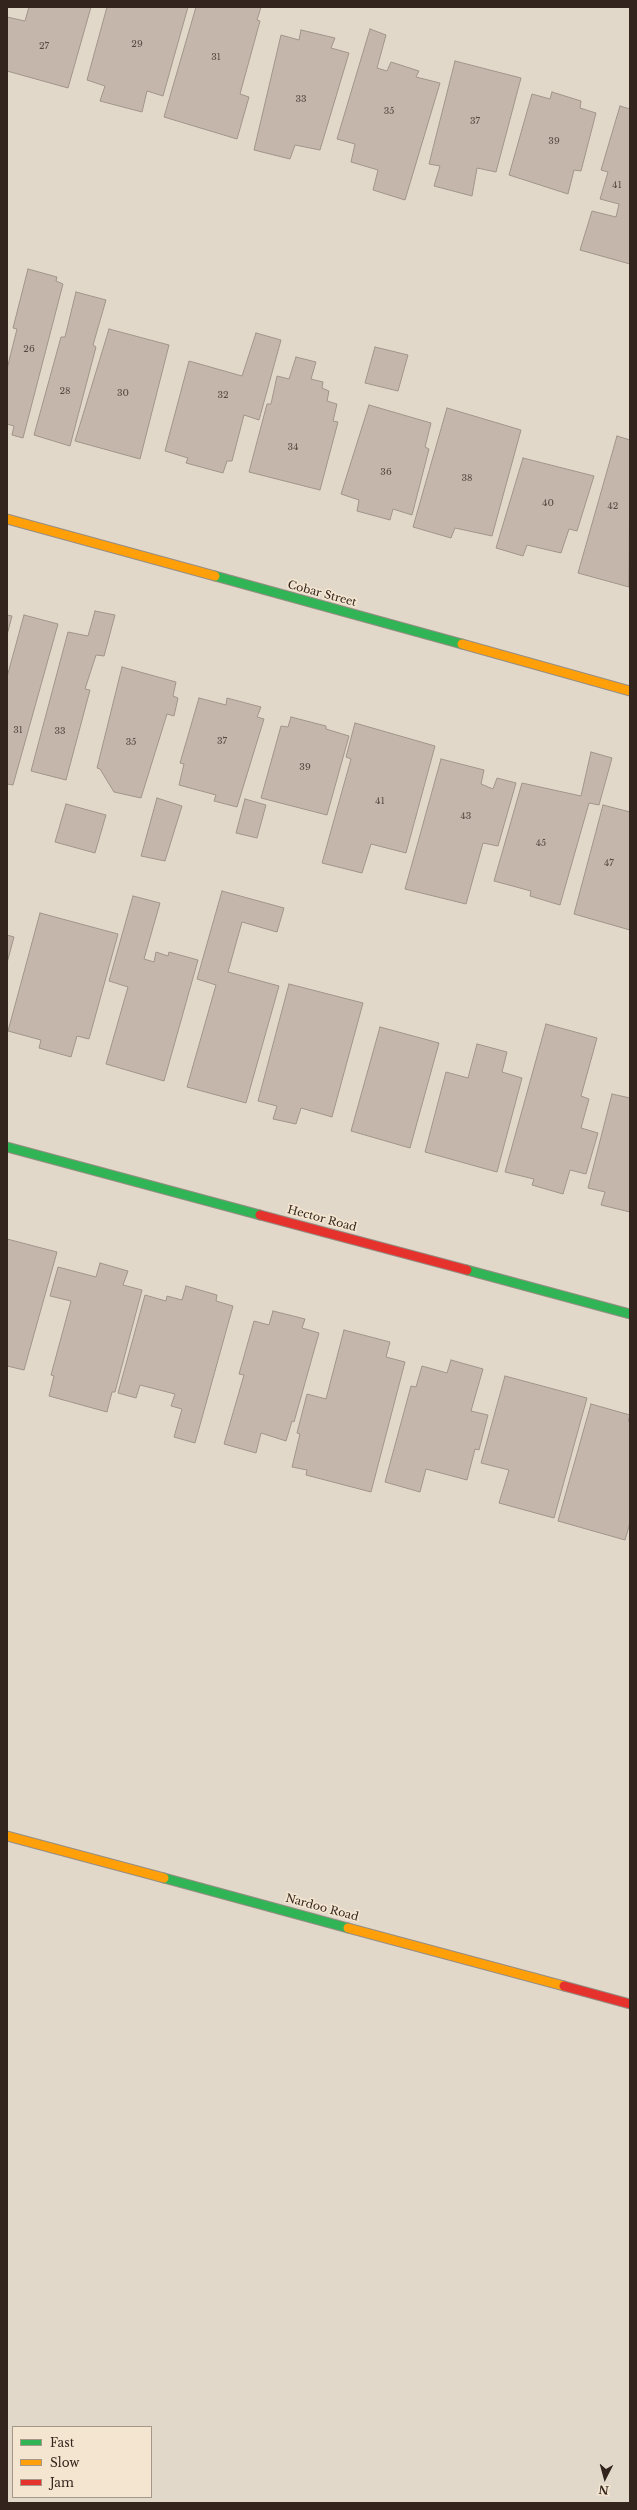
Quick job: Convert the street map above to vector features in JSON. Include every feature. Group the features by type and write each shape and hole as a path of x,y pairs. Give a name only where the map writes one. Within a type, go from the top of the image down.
{"street":[{"name":"Cobar Street","path":"7,519 630,692"},
{"name":"Hector Road","path":"7,1147 630,1314"},
{"name":"Nardoo Road","path":"7,1836 630,2004"}],"building":[{"path":"29,7 91,7 68,88 7,71 7,17 25,21"},
{"path":"107,7 188,7 163,96 147,91 142,112 100,101 105,86 87,80"},
{"path":"196,7 261,7 257,20 260,21 240,94 249,97 237,139 164,117"},
{"path":"370,29 386,35 377,68 387,71 391,62 419,71 416,77 440,83 405,200 373,190 378,170 351,162 355,144 337,139"},
{"path":"301,30 335,38 331,48 349,53 320,150 295,145 290,159 254,150 281,35 299,40"},
{"path":"455,61 521,78 496,172 477,168 472,196 434,186 440,166 429,164"},
{"path":"552,92 581,101 580,108 596,113 581,171 574,170 568,194 509,175 532,94 550,99"},
{"path":"620,106 630,109 630,264 580,250 592,211 616,217 619,204 600,199 608,172 601,170"},
{"path":"28,269 57,277 56,281 63,284 23,438 12,435 14,426 7,424 7,369 17,329 13,328"},
{"path":"76,292 106,300 93,345 96,347 70,446 34,435 61,337 65,337"},
{"path":"109,329 169,345 140,459 75,441"},
{"path":"256,333 281,340 259,420 244,415 232,461 227,461 223,473 186,463 188,458 165,451 189,361 242,376"},
{"path":"375,347 408,355 398,391 365,383"},
{"path":"296,357 316,362 311,379 323,382 322,388 329,391 327,401 337,404 333,421 338,422 320,490 249,472 267,404 271,404 277,376 289,379"},
{"path":"369,405 431,423 425,447 429,449 412,515 393,509 390,520 357,511 359,500 341,494"},
{"path":"447,408 521,430 492,536 455,528 451,538 413,527"},
{"path":"617,436 630,440 629,587 578,573"},
{"path":"523,458 594,476 577,531 569,529 561,553 527,545 523,556 496,548"},
{"path":"95,611 115,615 104,656 96,655 85,689 90,690 66,780 31,771 68,632 88,636"},
{"path":"7,615 12,616 7,635"},
{"path":"24,615 58,624 13,785 7,784 7,677"},
{"path":"122,667 176,682 173,696 178,698 174,716 167,714 141,798 114,792 100,769 97,768"},
{"path":"199,698 226,705 227,698 261,707 257,717 264,719 237,807 214,801 216,795 179,785 184,764 180,763"},
{"path":"291,717 326,726 326,729 349,736 327,815 261,798 281,726 288,727"},
{"path":"355,723 435,746 406,853 371,844 362,873 322,863 351,759 346,757"},
{"path":"591,752 612,758 599,805 589,803 560,905 530,896 531,891 494,881 522,783 581,796"},
{"path":"441,759 484,770 481,784 493,789 497,778 516,783 498,846 483,843 466,904 405,889"},
{"path":"157,798 182,806 165,861 141,856"},
{"path":"245,799 266,805 257,838 236,833"},
{"path":"66,804 106,815 95,853 55,842"},
{"path":"603,805 630,812 630,930 574,914"},
{"path":"222,891 284,908 277,932 242,922 228,972 279,986 246,1103 187,1087 216,985 197,979"},
{"path":"133,896 160,903 144,959 154,962 156,952 168,956 169,952 198,960 164,1081 106,1064 128,987 109,981"},
{"path":"40,913 118,934 89,1039 77,1036 71,1057 39,1048 41,1040 8,1031"},
{"path":"7,935 14,937 7,963"},
{"path":"289,984 363,1003 332,1117 301,1108 296,1124 273,1119 277,1106 258,1101"},
{"path":"546,1024 597,1038 581,1096 589,1099 581,1128 598,1133 586,1174 570,1170 563,1194 532,1185 534,1179 505,1172"},
{"path":"380,1027 439,1043 410,1148 351,1131"},
{"path":"477,1044 507,1052 502,1072 522,1078 497,1172 425,1152 446,1072 468,1078"},
{"path":"612,1094 630,1098 630,1212 601,1205 605,1192 588,1188"},
{"path":"7,1239 57,1252 24,1370 7,1366"},
{"path":"100,1263 128,1271 123,1285 142,1290 115,1392 112,1392 107,1412 49,1396 54,1376 51,1375 71,1301 50,1296 58,1267 96,1277"},
{"path":"186,1286 217,1295 216,1301 233,1306 195,1443 174,1437 182,1409 171,1406 175,1394 140,1385 136,1398 118,1393 145,1295 166,1301 167,1296 182,1300"},
{"path":"273,1311 305,1319 302,1328 319,1333 294,1422 292,1421 286,1441 261,1433 256,1453 224,1444 244,1375 239,1374 254,1321 269,1325"},
{"path":"344,1330 390,1342 386,1357 405,1362 371,1492 306,1475 307,1470 292,1467 300,1434 297,1433 307,1394 326,1399"},
{"path":"451,1360 483,1369 471,1411 488,1415 479,1450 475,1449 467,1480 426,1469 420,1492 385,1482 411,1386 416,1387 422,1366 447,1373"},
{"path":"505,1376 587,1398 554,1518 499,1503 509,1470 481,1463"},
{"path":"591,1404 630,1415 628,1421 630,1422 630,1523 625,1540 558,1521"}],"traffic: fast":[{"path":"215,576 462,644"},
{"path":"7,1147 260,1215"},
{"path":"467,1270 630,1314"},
{"path":"164,1878 348,1928"}],"traffic: slow":[{"path":"7,519 215,576"},
{"path":"462,644 630,691"},
{"path":"7,1836 164,1878"},
{"path":"348,1928 564,1986"}],"traffic: jam":[{"path":"260,1215 467,1270"},
{"path":"564,1986 630,2004"}]}
